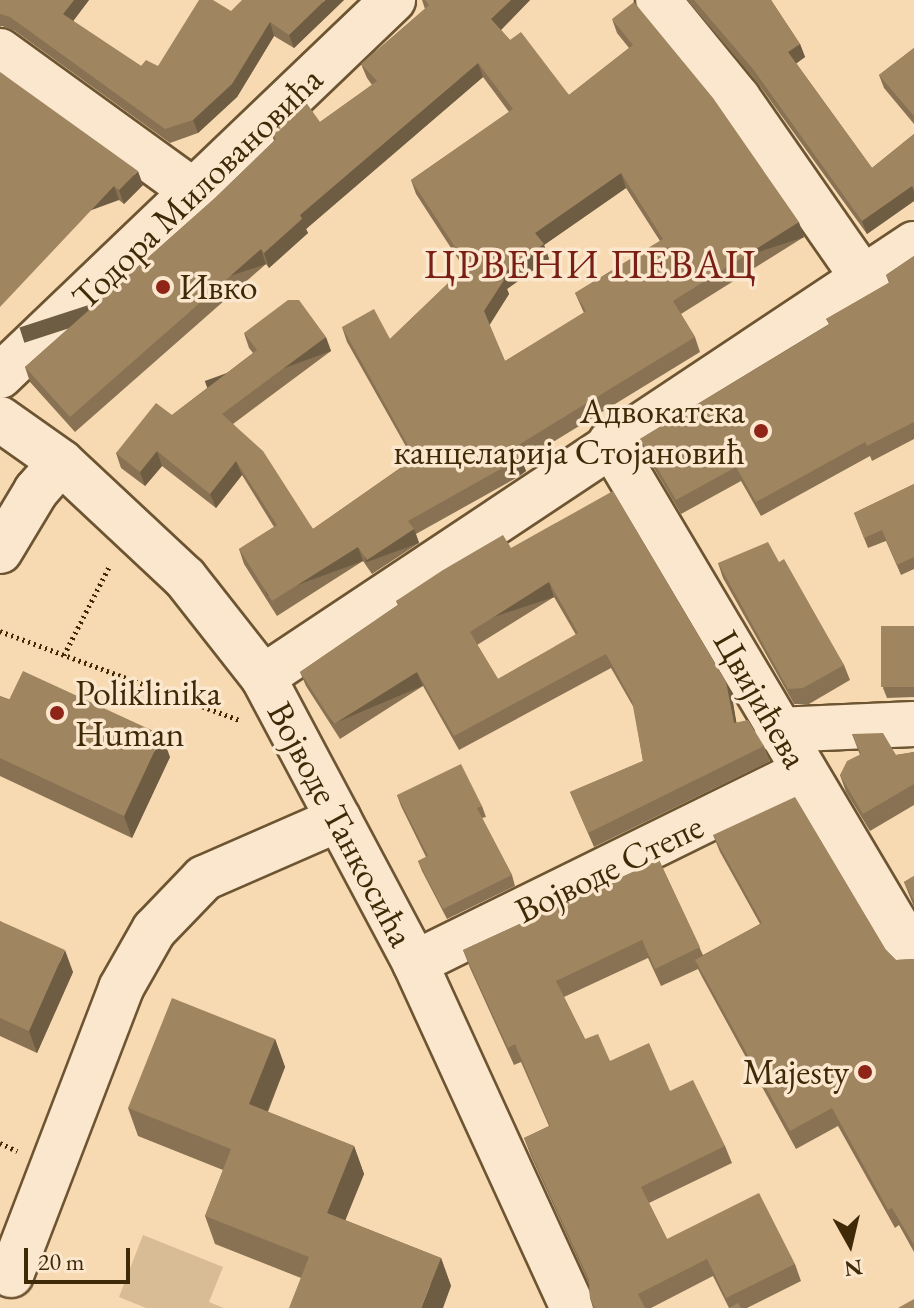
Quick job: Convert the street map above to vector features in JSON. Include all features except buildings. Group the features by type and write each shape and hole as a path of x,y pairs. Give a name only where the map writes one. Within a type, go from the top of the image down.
{"street":[{"name":"Тодора Миловановића","path":"0,376 393,0"},
{"path":"658,0 738,98 864,279"},
{"path":"0,51 195,192"},
{"path":"263,677 610,443 914,244"},
{"name":"Војводе Танкосића","path":"0,419 61,462 185,578 263,677 415,963 573,1308"},
{"name":"Цвијићева","path":"610,443 777,730 914,955"},
{"path":"0,551 36,491 61,462"},
{"path":"777,730 914,724"},
{"name":"Војводе Степе","path":"415,963 803,772"},
{"path":"11,1275 121,988 154,930 204,878 339,819"}],"path":[{"path":"64,655 109,567"},
{"path":"0,631 241,720"}],"shaded area":[{"path":"143,1235 223,1267 209,1302 224,1308 146,1308 119,1297"}],"place":[{"name":"Ивко","path":"163,287"},
{"name":"Адвокатска канцеларија Стојановић","path":"761,431"},
{"name":"Poliklinika Human","path":"57,713"},
{"name":"Majesty","path":"865,1072"}],"district":[{"name":"ЦРВЕНИ ПЕВАЦ","path":"591,264"}]}
